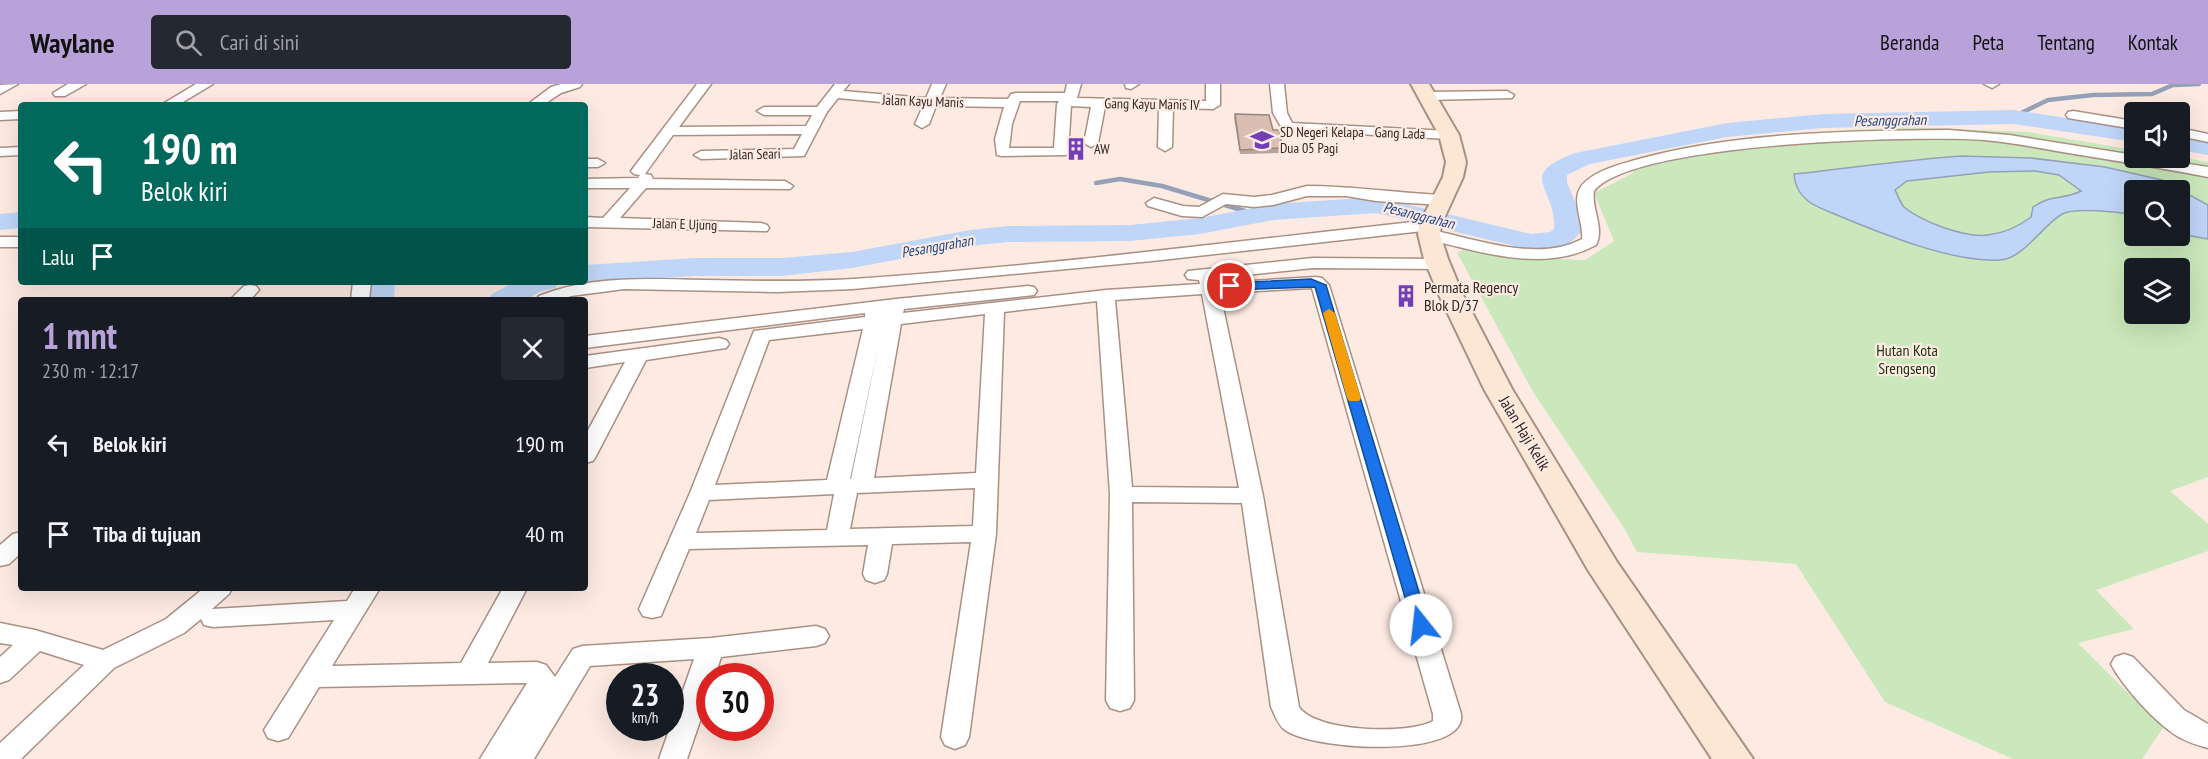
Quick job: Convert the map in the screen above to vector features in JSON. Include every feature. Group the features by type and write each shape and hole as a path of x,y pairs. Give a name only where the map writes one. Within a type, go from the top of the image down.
{"street":[{"path":"0,90 10,84"},
{"path":"60,93 79,84"},
{"path":"173,102 206,84"},
{"path":"538,102 556,90 575,84"},
{"path":"609,221 642,177 668,131 704,84"},
{"path":"922,124 939,84"},
{"name":"Gang Kayu Manis IV","path":"1012,103 1016,97 1023,95 1071,94 1100,103 1213,105 1213,84"},
{"name":"Gang Lada","path":"1277,84 1280,111 1283,122 1288,127 1449,135"},
{"name":"Jalan Kayu Manis","path":"838,89 929,103 1012,103"},
{"name":"Jalan Seari","path":"701,155 799,153 821,111 838,89"},
{"path":"652,609 701,493 761,335 884,313 995,309 1208,281 1313,263 1384,265 1435,229 1453,177 1456,162 1449,135 1423,90"},
{"path":"1423,90 1507,95"},
{"path":"1012,103 1002,152 1060,153 1064,104 1071,94"},
{"path":"1091,143 1100,103"},
{"path":"1165,147 1166,103"},
{"path":"764,111 821,111"},
{"path":"0,116 18,115"},
{"path":"2073,115 2124,123"},
{"path":"668,131 811,130"},
{"path":"2190,134 2208,138"},
{"path":"1154,203 1182,212 1202,212 1223,199 1254,202 1273,200 1307,191 1346,191 1376,196 1435,229 1531,252 1562,254 1590,242 1592,234 1584,197 1589,186 1622,168 1647,160 1713,149 1851,136 1983,136 2208,172"},
{"path":"0,152 18,151"},
{"path":"588,183 642,177 785,186"},
{"name":"Jalan E Ujung","path":"588,222 761,228"},
{"path":"552,297 567,291 624,284 777,287 853,284 1435,229"},
{"name":"Jalan Haji Kelik","path":"1435,229 1498,389 1605,570 1733,759"},
{"path":"0,242 18,242"},
{"path":"588,342 1208,281 1311,282 1320,285 1448,714 1448,723 1442,730 1405,740 1345,738 1305,727 1289,716 1285,708 1252,496 1208,281"},
{"path":"1106,295 1121,494 1120,700"},
{"path":"955,737 984,534 995,309"},
{"path":"837,537 849,486 870,438 884,313"},
{"path":"849,486 848,438 884,313"},
{"path":"588,362 719,344"},
{"path":"588,450 639,355"},
{"path":"848,438 870,438"},
{"path":"701,493 988,480"},
{"path":"1121,494 1252,496"},
{"path":"681,541 984,534"},
{"path":"875,574 881,536"},
{"path":"0,558 18,543"},
{"path":"2,759 105,661 175,626 216,591"},
{"path":"278,729 366,591"},
{"path":"469,673 513,591"},
{"path":"213,618 354,610"},
{"path":"0,633 35,640 105,661"},
{"path":"519,759 582,656 711,648 816,636"},
{"path":"0,673 35,640"},
{"path":"673,759 711,648"},
{"path":"2124,664 2182,725 2196,734 2208,736"},
{"path":"312,677 537,672 543,679 494,759"}],"green space":[{"name":"Hutan Kota Srengseng","path":"1908,127 2028,132 2124,148 2124,168 2190,168 2190,159 2208,162 2208,477 2170,491 2208,524 2208,551 2096,590 2134,629 2078,643 2163,728 2142,759 2013,759 1885,702 1796,564 1637,552 1624,528 1533,392 1457,253 1464,249 1523,258 1585,260 1614,241 1594,193 1633,173 1635,158 1736,139"}],"water":[{"path":"1961,156 2031,158 2105,167 2162,180 2124,180 2124,214 2077,211 2062,214 2017,254 2000,260 1961,257 1895,238 1818,207 1808,201 1796,186 1794,174","holes":["2035,171 2059,175 2081,191 2040,203 2033,207 2031,217 2006,231 1979,235 1944,228 1921,218 1904,207 1895,190 1907,181 1989,172"]},
{"path":"2190,195 2208,205 2208,239 2190,236"}],"building":[{"name":"SD Negeri Kelapa Dua 05 Pagi","path":"1235,114 1269,115 1273,130 1279,130 1283,148 1240,150"}],"waterway":[{"path":"2013,117 2048,100 2093,95 2152,94 2173,85 2199,84"},
{"name":"Pesanggrahan","path":"588,274 695,267 782,267 852,260 970,238 1007,234 1130,233 1200,226 1273,212 1376,205 1531,242 1558,239 1567,232 1568,217 1554,182 1555,173 1563,166 1584,158 1727,130 1823,121 2013,117 2124,134"},
{"name":"Pesanggrahan","path":"2190,145 2208,148"},
{"path":"1096,183 1120,179 1162,186 1258,215"},
{"name":"Pesanggrahan","path":"0,222 18,220"},
{"name":"Pesanggrahan","path":"379,297 380,285"},
{"name":"Pesanggrahan","path":"509,297 531,285"}],"slow traffic":[{"path":"1329,313 1354,398"}],"place":[{"name":"SD Negeri Kelapa Dua 05 Pagi","path":"1262,140"},
{"name":"AW","path":"1076,149"},
{"name":"Permata Regency Blok D/37","path":"1406,296"}],"route":[{"path":"1230,286 1319,283 1421,625"}]}
